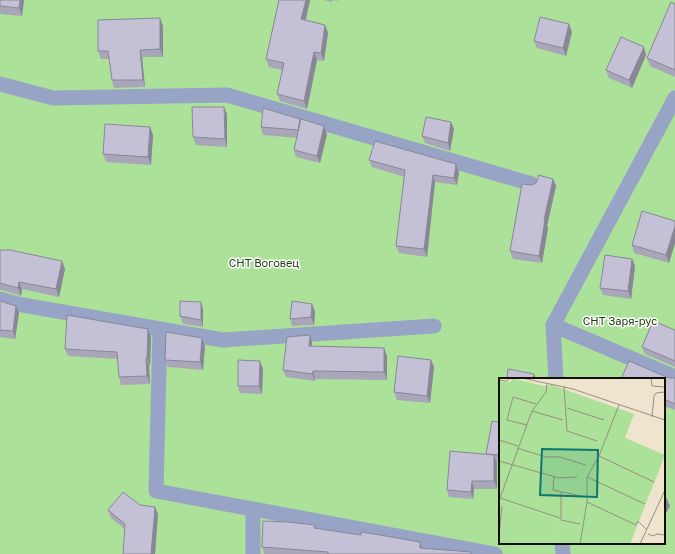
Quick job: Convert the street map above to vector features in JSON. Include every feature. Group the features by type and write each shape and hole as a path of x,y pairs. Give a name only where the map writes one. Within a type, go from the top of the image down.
{"lane":[{"path":"0,84 53,98 227,94 532,184"},
{"path":"556,378 553,325 675,98"},
{"path":"0,300 223,340 434,326"},
{"path":"553,325 675,377"},
{"path":"160,329 156,491 495,554"},
{"path":"253,509 253,554"},
{"path":"562,544 563,554"}],"green space":[{"name":"СНТ Воговец","path":"0,0 675,0 675,554 0,554"}],"building":[{"path":"0,0 20,0 19,8 0,6"},
{"path":"279,0 306,0 301,19 325,25 321,53 314,52 304,101 277,94 284,63 266,59"},
{"path":"671,2 675,4 675,70 647,58"},
{"path":"540,17 569,24 563,48 534,41"},
{"path":"160,18 160,49 140,50 143,80 112,80 108,51 98,51 98,20"},
{"path":"621,37 644,47 629,80 606,70"},
{"path":"192,107 224,107 225,139 193,137"},
{"path":"263,108 300,119 298,130 261,127"},
{"path":"426,117 451,122 448,143 422,136"},
{"path":"301,119 324,126 317,156 294,150"},
{"path":"105,124 150,127 148,157 103,154"},
{"path":"375,141 456,164 454,178 433,175 424,249 396,246 405,170 369,160"},
{"path":"538,175 553,179 544,220 539,256 510,251 522,184 532,185 536,183"},
{"path":"642,211 675,221 675,226 666,255 632,245"},
{"path":"0,250 10,250 62,261 56,289 19,282 18,288 0,283"},
{"path":"605,255 632,259 628,291 600,288"},
{"path":"0,301 16,306 13,331 0,330"},
{"path":"180,301 201,302 201,320 180,316"},
{"path":"292,301 312,304 311,317 290,319"},
{"path":"67,315 148,329 146,358 147,376 119,377 117,352 65,349"},
{"path":"653,321 675,330 675,361 642,347"},
{"path":"166,332 202,338 200,362 165,360"},
{"path":"310,335 309,346 384,348 384,372 313,371 312,374 283,370 287,337"},
{"path":"398,356 431,360 427,396 394,392"},
{"path":"238,360 260,361 259,386 238,386"},
{"path":"629,361 669,378 675,378 675,404 665,399 665,378 621,378"},
{"path":"508,369 534,374 533,378 507,378"},
{"path":"492,421 499,422 499,455 486,454"},
{"path":"450,451 494,455 494,481 472,481 471,492 447,490"},
{"path":"123,492 140,505 155,507 151,554 123,554 125,524 108,510"},
{"path":"263,521 315,525 314,528 361,535 361,532 374,534 420,542 420,548 471,552 471,554 328,554 328,552 262,547"}],"park label":[{"name":"СНТ Заря-рус","path":"620,321"}]}
